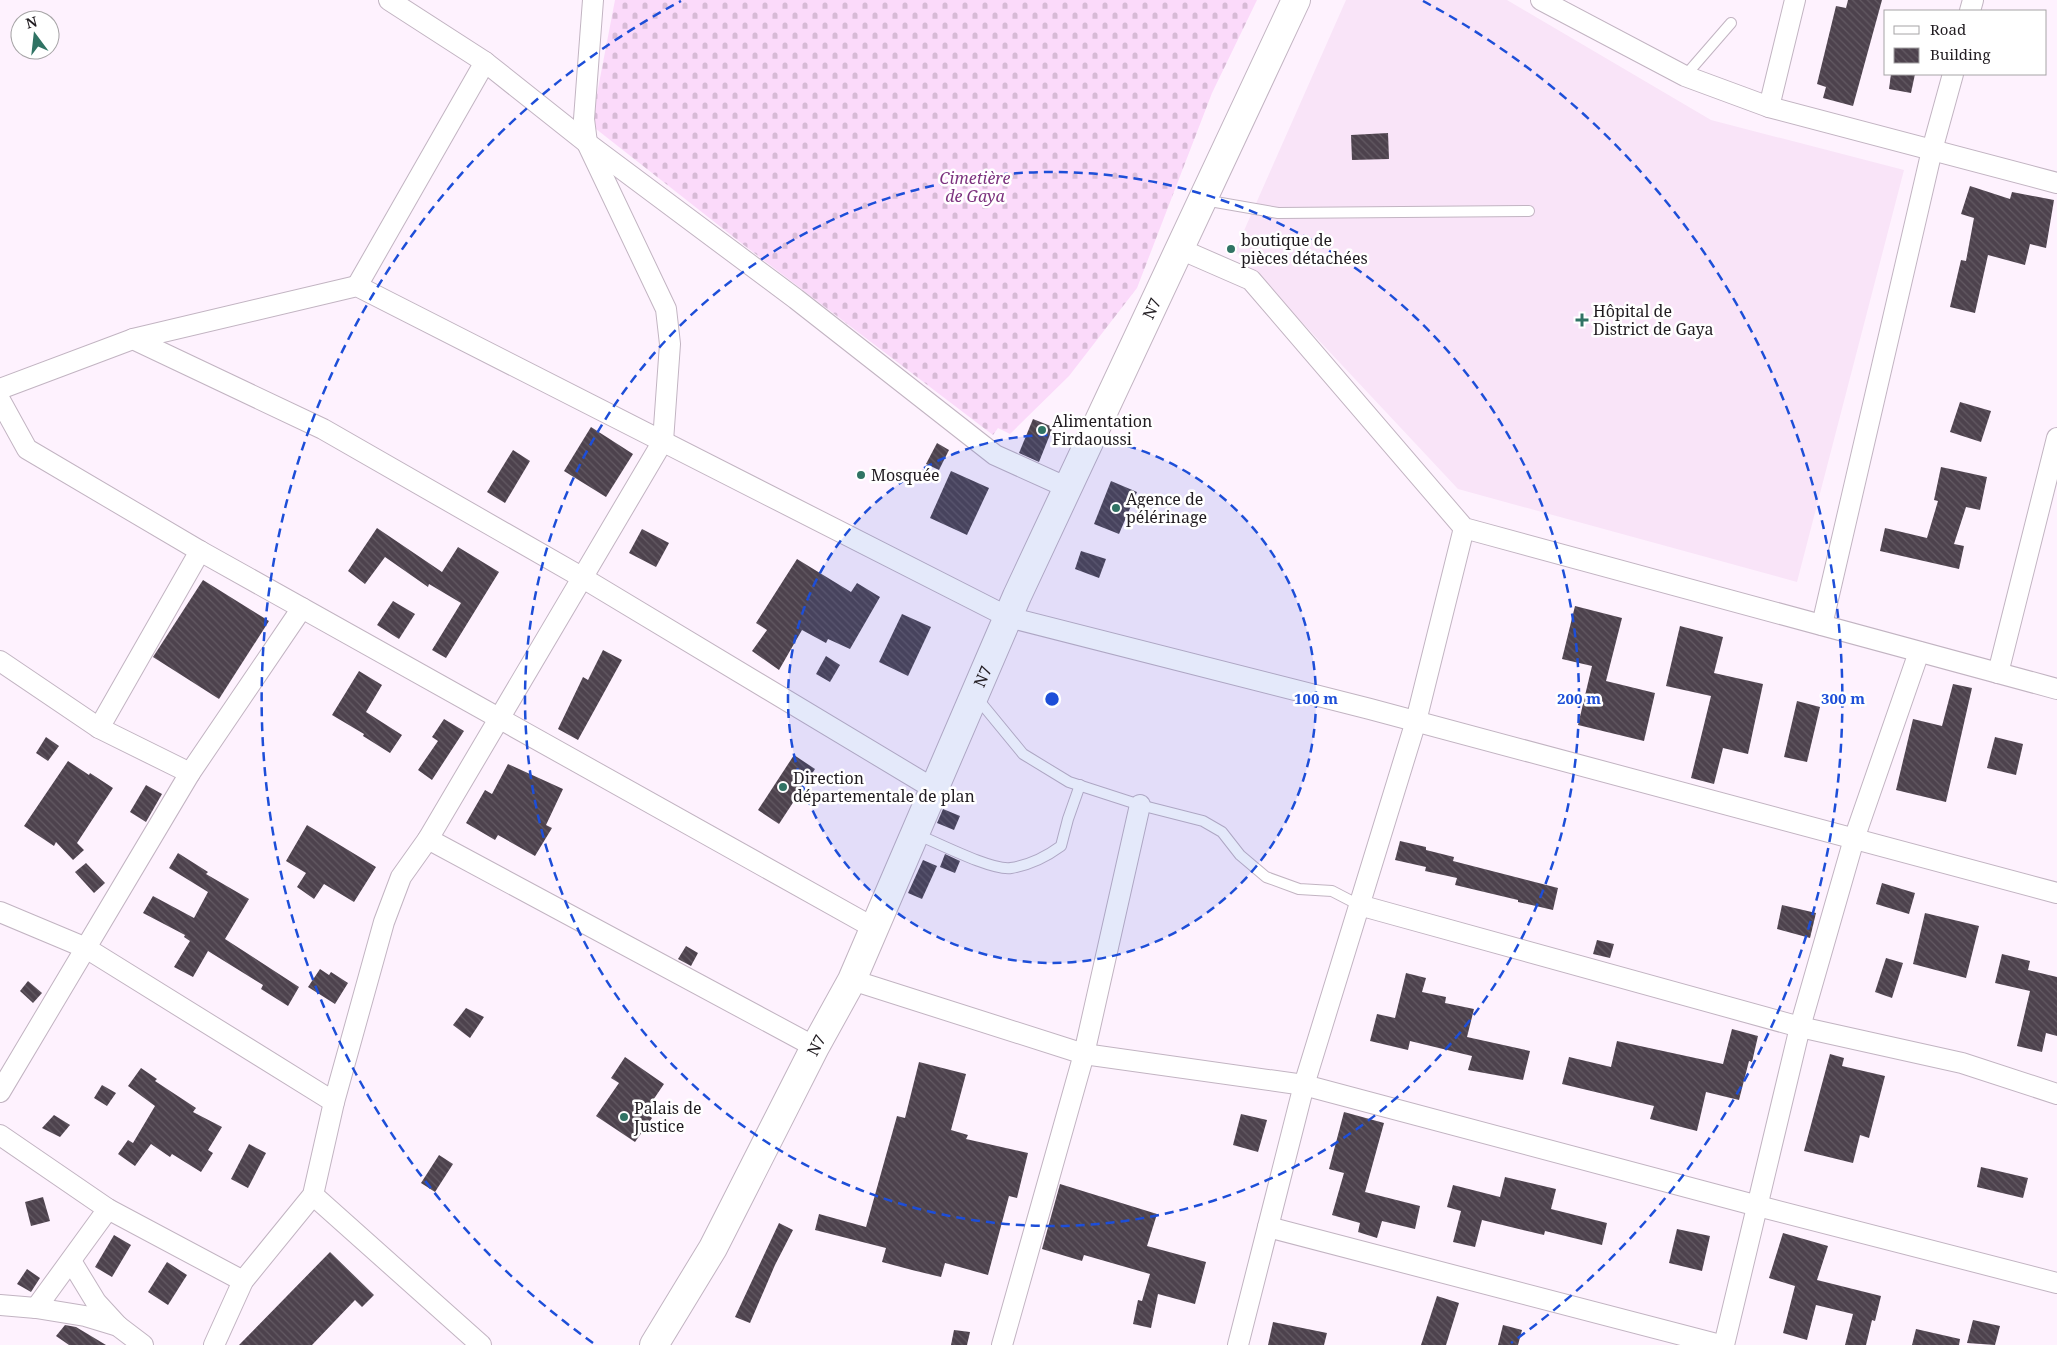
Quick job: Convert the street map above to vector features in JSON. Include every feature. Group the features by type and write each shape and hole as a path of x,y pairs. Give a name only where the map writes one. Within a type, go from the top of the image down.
{"main road":[{"name":"N7","path":"654,1345 713,1248 815,1047 852,980 1008,617 1296,0"}],"street":[{"path":"389,0 485,62 587,144 796,299 995,455 1068,488"},
{"path":"214,1345 242,1281 313,1195 334,1102 384,922 401,877 428,839 663,441 670,344 666,309 587,144 584,119 593,0"},
{"path":"1769,107 1795,0"},
{"path":"1548,2 1685,76 1769,107 2057,183"},
{"path":"357,286 485,62"},
{"path":"1822,625 1932,150 1953,75"},
{"path":"1180,249 1251,280 1464,528 2057,689"},
{"path":"0,389 133,340 357,286 1008,617 1416,722 2057,893"},
{"path":"133,340 323,429 583,578 934,789"},
{"path":"0,400 28,450 200,551 874,928"},
{"path":"1998,673 2050,495 2057,438"},
{"path":"1238,1345 1304,1085 1416,722 1464,528"},
{"path":"98,728 200,551"},
{"path":"0,1092 190,773 302,608"},
{"path":"1268,1227 1722,1345 1758,1206 1800,1027 1854,839 1920,652"},
{"path":"0,661 98,728 190,773"},
{"path":"1002,1345 1084,1054 1140,805"},
{"path":"428,839 815,1047"},
{"path":"1359,905 1800,1027 1962,1063 2057,1094"},
{"path":"0,912 86,948 334,1102"},
{"path":"852,980 1084,1054 1304,1085 1758,1206 2057,1283"},
{"path":"0,1135 108,1209 242,1281"},
{"path":"313,1195 481,1345"},
{"path":"36,1308 108,1209"},
{"path":"71,1261 96,1302 118,1326 143,1345"},
{"path":"0,1305 36,1308 85,1316 118,1326"}],"lane":[{"path":"1685,76 1731,23"},
{"path":"1203,200 1278,213 1529,211"},
{"path":"974,695 1023,754 1068,782 1140,805 1203,821 1222,832 1240,855 1266,877 1299,889 1332,891 1359,905"},
{"path":"915,834 990,865 1010,869 1044,859 1061,846 1080,786"}],"shaded area":[{"name":"Hôpital de District de Gaya","path":"1346,0 1507,0 1711,120 1904,170 1797,582 1458,489 1235,251"}],"green space":[{"name":"Cimetière de Gaya","path":"615,0 1257,0 1212,93 1137,288 1069,376 1010,434 998,428 993,435 745,246 591,125"}],"building":[{"path":"1848,0 1882,0 1853,106 1823,98 1826,87 1817,84 1836,6 1846,8"},
{"path":"1891,75 1915,75 1911,93 1889,89"},
{"path":"1388,133 1389,159 1352,160 1351,135"},
{"path":"1970,186 2010,199 2012,192 2054,200 2046,248 2030,244 2025,265 1988,255 1975,313 1950,307 1961,260 1966,261 1974,218 1961,214"},
{"path":"1960,402 1991,411 1981,442 1950,432"},
{"path":"1033,419 1053,427 1039,462 1019,453"},
{"path":"591,427 633,454 606,497 564,471"},
{"path":"937,443 949,450 939,470 926,464"},
{"path":"513,450 530,461 505,503 487,492"},
{"path":"1941,467 1987,477 1980,510 1966,507 1954,544 1964,546 1959,569 1880,551 1885,528 1927,538 1938,501 1934,500"},
{"path":"951,471 989,488 967,535 930,518"},
{"path":"1111,481 1137,492 1119,534 1094,524"},
{"path":"377,528 442,572 458,547 499,572 446,658 432,650 461,603 429,584 428,587 385,557 365,584 348,571"},
{"path":"642,529 669,543 656,567 629,553"},
{"path":"1081,551 1106,559 1099,578 1075,569"},
{"path":"797,559 851,592 857,583 880,597 850,649 828,639 826,643 802,630 779,670 752,651 767,630 756,623"},
{"path":"203,580 269,621 219,699 153,657"},
{"path":"393,601 415,614 399,639 377,625"},
{"path":"1575,606 1622,618 1606,681 1655,693 1644,741 1578,725 1592,666 1562,659"},
{"path":"902,614 931,627 908,676 879,662"},
{"path":"1680,626 1723,637 1714,673 1763,684 1748,754 1723,748 1714,784 1691,778 1711,696 1666,686"},
{"path":"603,650 622,660 578,740 558,729 583,677 588,680"},
{"path":"826,656 840,665 830,682 816,674"},
{"path":"359,671 382,685 366,712 402,735 390,753 363,736 364,734 332,715"},
{"path":"1953,684 1972,688 1946,802 1896,790 1913,719 1942,726"},
{"path":"1797,701 1820,707 1807,762 1784,757"},
{"path":"444,719 464,731 432,780 418,770 438,741 432,737"},
{"path":"46,737 59,746 48,761 36,753"},
{"path":"1995,737 2023,744 2016,775 1987,768"},
{"path":"794,755 815,769 779,824 758,810"},
{"path":"68,761 113,788 77,843 84,850 73,860 56,842 54,846 24,826"},
{"path":"508,764 563,789 546,825 552,828 535,856 498,835 495,840 466,823 485,790 492,794"},
{"path":"146,785 162,794 146,822 130,812"},
{"path":"943,809 960,816 954,830 937,823"},
{"path":"307,825 376,867 354,902 324,884 314,899 297,887 306,873 286,861"},
{"path":"1400,841 1426,847 1426,850 1454,857 1453,861 1558,888 1553,910 1455,885 1457,878 1425,871 1426,867 1395,860"},
{"path":"178,853 208,872 206,874 249,899 225,939 299,987 288,1006 261,989 263,985 208,951 193,977 174,967 190,941 184,937 185,935 143,913 153,896 194,918 208,892 169,868"},
{"path":"945,854 960,861 955,873 940,867"},
{"path":"923,860 937,866 922,899 908,893"},
{"path":"86,863 105,883 94,893 75,872"},
{"path":"1882,883 1915,893 1909,914 1876,904"},
{"path":"1782,905 1816,913 1810,938 1777,929"},
{"path":"1925,913 1979,926 1966,978 1913,964"},
{"path":"1597,940 1614,944 1610,958 1593,954"},
{"path":"686,946 698,953 691,966 678,959"},
{"path":"2002,954 2030,961 2028,970 2057,977 2057,1036 2046,1033 2042,1052 2017,1046 2030,991 1995,983"},
{"path":"1886,958 1903,963 1892,998 1875,992"},
{"path":"320,969 329,975 331,972 348,983 335,1004 308,987"},
{"path":"1406,973 1426,978 1422,992 1446,997 1445,1003 1474,1009 1467,1037 1530,1051 1523,1080 1468,1070 1472,1056 1410,1041 1408,1050 1370,1041 1377,1014 1395,1018"},
{"path":"28,981 42,993 33,1003 20,991"},
{"path":"466,1008 484,1017 470,1038 453,1025"},
{"path":"1732,1029 1758,1036 1752,1062 1749,1061 1739,1100 1706,1092 1697,1131 1650,1119 1654,1106 1562,1084 1569,1057 1611,1067 1617,1041 1723,1064"},
{"path":"1830,1054 1844,1058 1842,1066 1885,1076 1869,1138 1860,1135 1853,1163 1804,1151"},
{"path":"625,1057 664,1084 645,1112 652,1118 635,1142 596,1116 619,1083 611,1078"},
{"path":"919,1062 966,1074 951,1130 968,1135 966,1139 1028,1153 1017,1198 1009,1196 988,1275 945,1263 941,1277 912,1270 882,1262 886,1248 815,1230 819,1214 866,1227 897,1116 905,1118"},
{"path":"141,1068 157,1079 155,1081 196,1108 193,1112 222,1127 208,1150 213,1153 201,1172 172,1154 170,1157 151,1144 135,1166 118,1154 128,1140 133,1143 155,1106 128,1086"},
{"path":"102,1085 116,1093 107,1106 94,1098"},
{"path":"1344,1112 1384,1123 1365,1192 1420,1206 1415,1229 1382,1221 1377,1238 1358,1232 1360,1223 1332,1215 1344,1173 1329,1169"},
{"path":"1241,1114 1267,1120 1258,1152 1233,1145"},
{"path":"54,1115 70,1125 60,1137 42,1128"},
{"path":"249,1144 266,1153 248,1188 231,1179"},
{"path":"439,1155 453,1164 435,1192 421,1183"},
{"path":"1981,1167 2028,1178 2023,1198 1977,1187"},
{"path":"1505,1177 1556,1189 1551,1209 1607,1223 1602,1245 1545,1231 1544,1235 1482,1220 1475,1247 1453,1242 1461,1211 1447,1207 1453,1185 1500,1197"},
{"path":"1060,1184 1157,1214 1147,1246 1206,1262 1195,1304 1158,1294 1151,1328 1133,1324 1138,1300 1142,1301 1150,1274 1084,1255 1082,1261 1042,1249"},
{"path":"43,1197 50,1221 31,1226 25,1202"},
{"path":"779,1223 793,1230 775,1265 750,1323 735,1317"},
{"path":"1677,1229 1710,1236 1702,1271 1669,1263"},
{"path":"1783,1233 1828,1246 1817,1280 1881,1296 1875,1321 1872,1320 1866,1345 1845,1345 1853,1314 1816,1305 1807,1340 1783,1333 1795,1286 1769,1278"},
{"path":"114,1235 131,1245 112,1277 95,1267"},
{"path":"330,1252 374,1295 362,1307 355,1300 312,1345 239,1345"},
{"path":"167,1262 187,1275 168,1305 148,1292"},
{"path":"27,1269 40,1278 31,1292 17,1284"},
{"path":"1437,1296 1459,1303 1446,1345 1421,1345"},
{"path":"1973,1320 2000,1326 1995,1345 1967,1343"},
{"path":"1273,1322 1327,1333 1324,1345 1268,1345"},
{"path":"65,1325 76,1327 106,1345 69,1345 56,1336"},
{"path":"1503,1325 1522,1330 1518,1345 1498,1345"},
{"path":"1916,1329 1960,1339 1959,1345 1912,1345"},
{"path":"954,1330 970,1332 967,1345 951,1345"}],"place":[{"name":"boutique de pièces détachées","path":"1231,249"},
{"name":"Hôpital de District de Gaya","path":"1582,320"},
{"name":"Alimentation Firdaoussi","path":"1042,430"},
{"name":"Mosquée","path":"861,475"},
{"name":"Agence de pélérinage","path":"1116,508"},
{"name":"Direction départementale de plan","path":"783,787"},
{"name":"Palais de Justice","path":"624,1117"}]}
